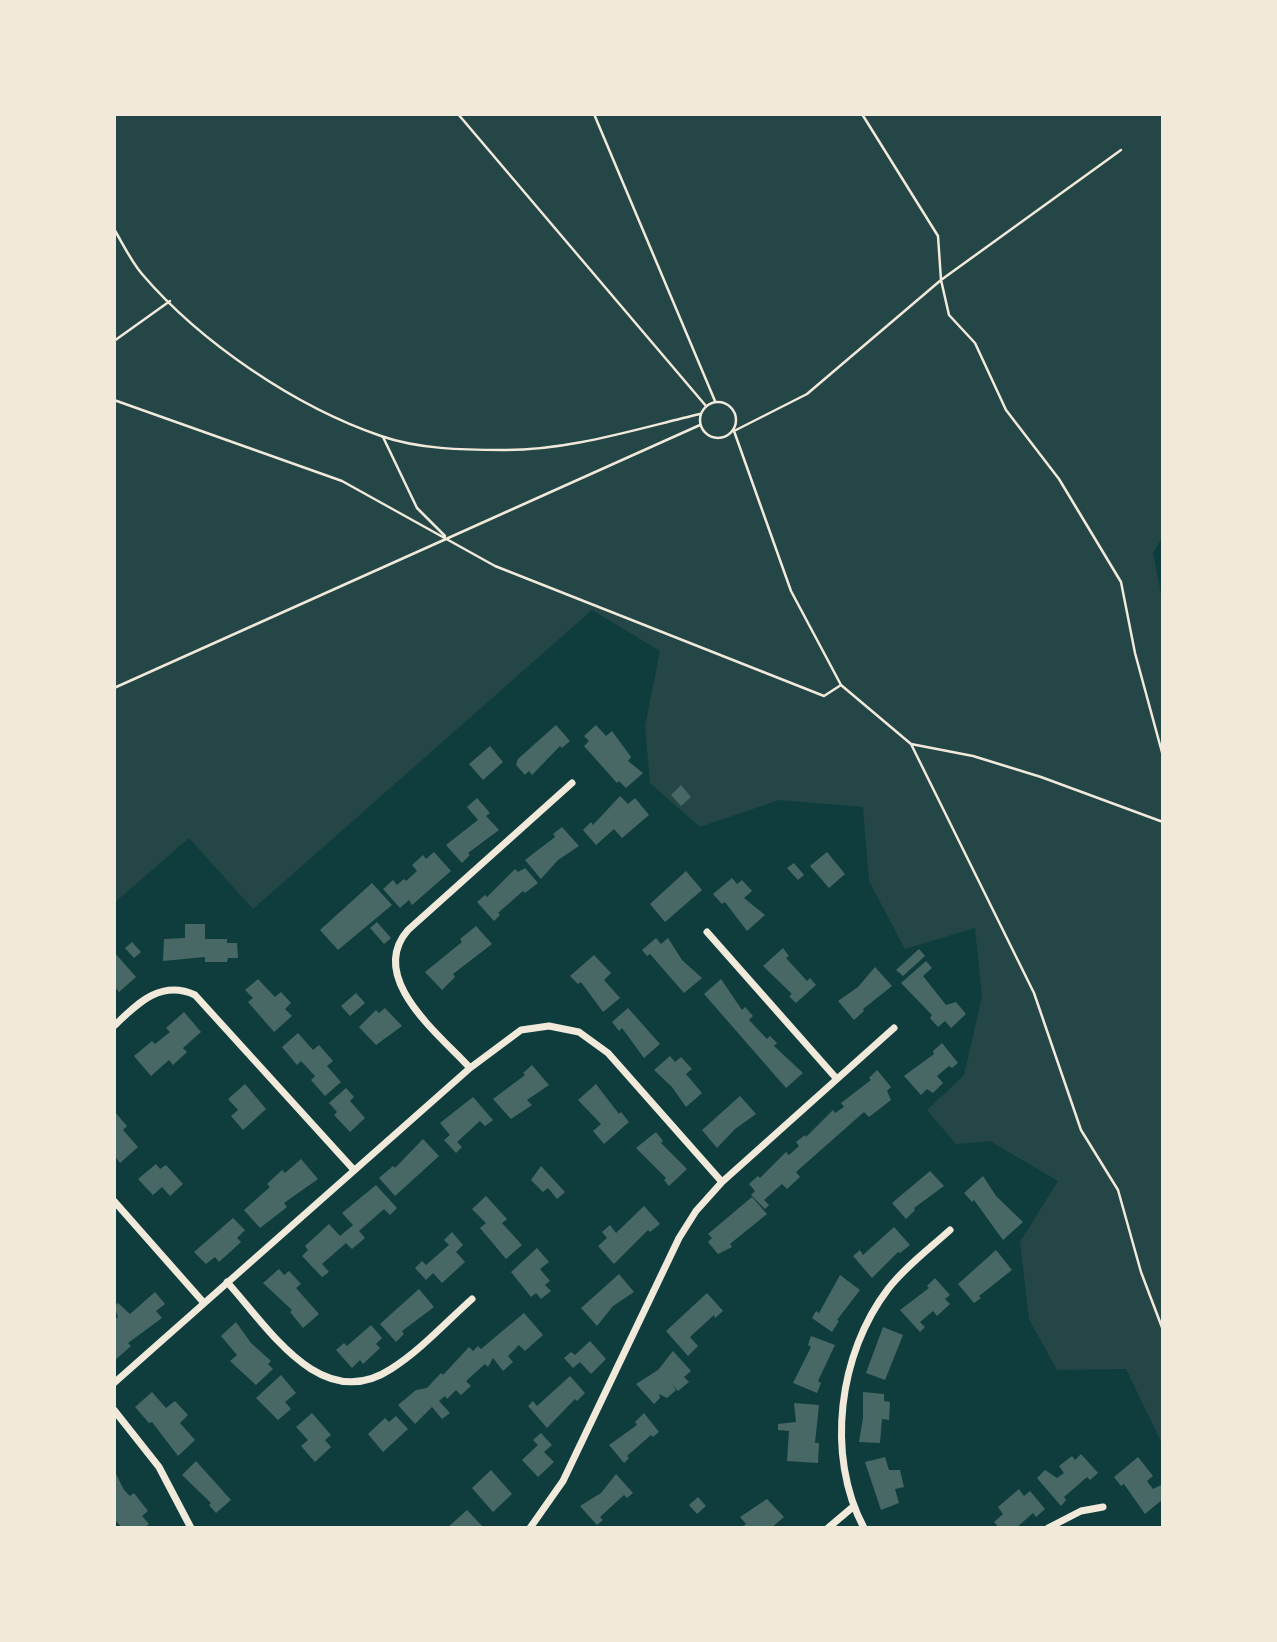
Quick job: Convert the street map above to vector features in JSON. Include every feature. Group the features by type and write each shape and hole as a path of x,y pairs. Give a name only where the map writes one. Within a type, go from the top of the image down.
{"street":[{"path":"470,1068 402,991 396,970 398,947 408,930 572,783"},
{"path":"707,932 836,1079"},
{"path":"114,1026 143,1000 160,991 179,990 199,998 354,1170"},
{"path":"114,1383 470,1068 507,1038 527,1028 549,1026 579,1032 608,1053 722,1182"},
{"path":"530,1528 564,1481 687,1223 722,1182 894,1028"},
{"path":"114,1201 204,1303"},
{"path":"864,1528 854,1506 842,1430 846,1389 853,1357 864,1328 890,1286 950,1230"},
{"path":"228,1282 303,1365 337,1382 362,1382 394,1367 472,1299"},
{"path":"114,1410 159,1467 191,1528"},
{"path":"828,1528 854,1506"},
{"path":"1048,1528 1080,1510 1103,1507"}],"path":[{"path":"458,114 706,406"},
{"path":"594,114 715,401"},
{"path":"862,114 939,236 942,280 949,315 975,343 1006,410 1059,479 1121,582 1135,653 1163,756"},
{"path":"1121,150 942,280 807,394 734,430 726,437 715,439 705,435 700,425 700,415 706,406 715,401 726,403 734,410 737,420 734,430 790,591 841,685 911,744 1034,993 1081,1130 1118,1190 1141,1272 1163,1330"},
{"path":"114,229 142,273 205,336 327,414 383,437 442,448 505,451 589,440 700,415"},
{"path":"114,341 170,301"},
{"path":"114,400 342,481 495,565 824,696 841,685"},
{"path":"114,688 700,425"},
{"path":"383,437 417,508 448,538"},
{"path":"911,744 973,756 1041,777 1163,822"}],"shaded area":[{"path":"114,114 1163,114 1163,536 1153,553 1163,603 1163,1446 1126,1369 1057,1370 1029,1319 1020,1242 1058,1181 990,1141 956,1144 927,1110 964,1075 982,997 975,928 905,949 869,881 863,807 779,800 700,827 650,783 645,726 660,651 592,610 253,909 189,838 114,903"}],"building":[{"path":"556,725 570,741 562,748 560,746 532,775 529,771 525,775 516,765 518,759"},
{"path":"596,725 606,736 612,731 631,757 628,761 643,773 626,788 619,781 617,783 584,746 589,741 584,736"},
{"path":"490,746 503,762 483,780 469,764"},
{"path":"681,785 691,797 681,806 671,795"},
{"path":"620,796 628,804 635,798 649,815 622,838 614,829 596,845 583,830 591,822 593,825"},
{"path":"477,798 490,813 486,816 499,830 468,853 470,855 462,863 446,845 478,820 467,807"},
{"path":"562,827 579,846 558,860 541,879 525,860 555,837 553,834"},
{"path":"434,852 451,871 412,905 409,900 400,908 383,889 393,880 397,885 404,879 406,881 417,871 412,865 423,855 426,859"},
{"path":"827,852 845,874 829,888 810,866"},
{"path":"794,863 804,875 798,880 787,868"},
{"path":"525,868 538,883 525,893 523,891 498,913 500,915 494,921 477,902 485,895 487,897 515,869 518,872"},
{"path":"686,871 702,890 665,922 650,904"},
{"path":"732,878 737,884 742,880 752,891 744,898 765,915 747,931 725,902 722,904 713,894"},
{"path":"372,883 392,905 338,950 320,930"},
{"path":"377,922 391,938 384,944 370,928"},
{"path":"185,924 205,924 205,939 227,939 227,943 237,943 238,958 228,958 227,962 205,962 205,957 163,961 164,939 185,938"},
{"path":"476,926 492,944 453,974 455,977 442,990 425,972 462,942 460,939"},
{"path":"656,938 661,944 668,938 682,960 702,978 684,993 650,954 647,956 642,950"},
{"path":"132,942 141,952 134,958 125,948"},
{"path":"783,948 789,956 786,958 807,981 810,978 816,985 796,1003 789,996 792,994 763,966"},
{"path":"919,949 925,956 903,976 896,970"},
{"path":"114,952 136,977 119,992 114,986"},
{"path":"594,955 611,973 604,980 620,998 603,1012 581,982 578,984 570,976"},
{"path":"926,961 932,968 923,976 946,1005 956,1002 966,1014 951,1028 945,1021 938,1027 930,1018 932,1015 901,983"},
{"path":"875,967 892,986 863,1009 854,1020 838,1001 858,987"},
{"path":"258,979 275,997 281,992 291,1003 285,1009 292,1016 274,1032 248,1002 253,998 245,990"},
{"path":"721,979 742,1010 745,1007 753,1016 749,1020 767,1039 770,1036 777,1043 774,1046 803,1073 786,1088 704,994"},
{"path":"356,993 365,1003 350,1016 341,1006"},
{"path":"385,1008 402,1026 376,1045 359,1027 376,1010 379,1013"},
{"path":"628,1008 660,1044 644,1058 622,1028 619,1031 612,1022"},
{"path":"184,1012 201,1032 183,1048 187,1052 173,1065 169,1060 151,1076 134,1056 152,1041 155,1044 170,1032 166,1028"},
{"path":"298,1033 313,1050 319,1045 333,1061 327,1066 341,1082 325,1096 311,1080 315,1076 301,1061 297,1065 282,1047"},
{"path":"942,1043 958,1063 952,1068 949,1066 937,1076 943,1083 933,1093 927,1089 921,1095 904,1076 934,1054 933,1051"},
{"path":"670,1056 675,1062 681,1057 692,1069 686,1074 702,1093 686,1107 672,1087 654,1070"},
{"path":"532,1065 549,1085 527,1100 532,1105 511,1119 493,1099 525,1075 523,1073"},
{"path":"877,1070 891,1087 887,1091 891,1100 869,1117 864,1112 796,1172 800,1177 787,1189 782,1184 764,1200 769,1205 765,1209 751,1195 755,1191 749,1184 758,1176 760,1178 786,1152 789,1155 799,1146 796,1142 805,1135 806,1137 833,1110 835,1113 844,1107 841,1103 871,1080 869,1078"},
{"path":"245,1084 266,1109 243,1130 231,1116 238,1110 228,1099"},
{"path":"596,1084 619,1114 621,1112 629,1122 604,1144 593,1131 601,1124 578,1100"},
{"path":"346,1088 354,1097 350,1101 365,1118 350,1132 334,1115 337,1112 329,1103"},
{"path":"740,1096 756,1114 735,1129 717,1148 702,1130"},
{"path":"473,1097 493,1120 485,1126 480,1121 457,1142 462,1147 456,1153 444,1140 450,1135 440,1123"},
{"path":"114,1111 127,1126 123,1130 138,1147 120,1163 114,1155"},
{"path":"656,1132 663,1141 661,1143 687,1169 669,1186 664,1180 666,1178 636,1148"},
{"path":"423,1139 439,1156 395,1196 379,1178 393,1166 395,1168"},
{"path":"301,1159 318,1179 284,1203 287,1207 260,1228 244,1210 270,1187 267,1184 282,1170 285,1173"},
{"path":"156,1164 160,1169 166,1165 183,1184 170,1196 162,1187 153,1195 138,1179"},
{"path":"541,1166 565,1192 557,1199 548,1188 543,1192 531,1180"},
{"path":"930,1171 944,1186 914,1208 906,1219 892,1203"},
{"path":"983,1176 996,1196 1023,1222 1003,1240 974,1200 972,1202 964,1193"},
{"path":"376,1185 397,1208 390,1215 384,1209 359,1231 365,1238 352,1249 346,1243 322,1264 329,1272 322,1277 302,1256 308,1250 305,1246 329,1224 340,1236 353,1225 342,1213"},
{"path":"486,1196 507,1219 502,1223 522,1245 506,1259 480,1228 486,1223 472,1209"},
{"path":"752,1197 767,1214 730,1244 732,1247 718,1254 708,1242 712,1238 708,1234"},
{"path":"644,1206 660,1224 650,1232 648,1230 614,1264 598,1246 607,1238 602,1232 610,1225 616,1233"},
{"path":"233,1218 245,1230 237,1238 241,1242 219,1262 215,1257 206,1264 194,1252"},
{"path":"894,1227 910,1245 898,1252 872,1278 853,1256 860,1250 863,1255"},
{"path":"452,1232 463,1245 456,1252 465,1262 442,1283 433,1273 426,1280 415,1268 422,1261 426,1265 449,1245 444,1240"},
{"path":"537,1248 549,1262 540,1269 550,1281 545,1285 551,1291 541,1299 536,1293 531,1297 511,1272"},
{"path":"996,1250 1012,1270 974,1303 958,1284"},
{"path":"279,1269 284,1275 289,1271 301,1284 296,1288 319,1314 303,1328 290,1312 292,1310 263,1283"},
{"path":"619,1274 634,1292 613,1306 597,1326 581,1308"},
{"path":"840,1275 860,1290 837,1320 839,1321 832,1332 812,1318 816,1311 819,1313"},
{"path":"935,1278 950,1295 945,1299 950,1304 937,1316 933,1311 920,1322 925,1327 920,1332 900,1310 929,1288 927,1286"},
{"path":"419,1289 434,1307 402,1331 404,1334 396,1342 380,1324"},
{"path":"155,1292 165,1304 156,1311 162,1318 128,1343 131,1346 114,1361 114,1320 118,1317 114,1306 118,1303 130,1314"},
{"path":"707,1293 723,1311 715,1318 714,1315 690,1337 698,1346 688,1356 666,1331"},
{"path":"524,1313 543,1335 525,1351 519,1345 508,1356 513,1362 503,1371 493,1358 488,1367 485,1364 466,1381 471,1386 461,1395 456,1390 447,1399 445,1396 439,1401 450,1413 442,1419 432,1407 415,1424 398,1405 416,1390 427,1388 441,1373 443,1375 469,1347 473,1351 478,1346 481,1349"},
{"path":"236,1322 251,1343 271,1361 268,1364 273,1369 256,1385 230,1361 237,1355 221,1336"},
{"path":"371,1325 382,1338 376,1344 380,1348 363,1364 360,1360 352,1368 336,1350 344,1343 347,1346"},
{"path":"883,1327 903,1335 885,1380 866,1373"},
{"path":"811,1336 835,1345 818,1381 821,1383 817,1393 793,1383 811,1347 808,1345"},
{"path":"590,1341 606,1359 591,1374 580,1362 573,1368 564,1358 571,1352 575,1355"},
{"path":"673,1351 691,1371 684,1377 689,1382 678,1391 671,1383 676,1390 667,1398 659,1394 660,1398 654,1404 636,1384 658,1370"},
{"path":"281,1375 296,1393 285,1402 291,1409 278,1420 256,1398"},
{"path":"570,1376 585,1393 577,1401 575,1399 547,1428 528,1406 533,1401 537,1406"},
{"path":"152,1392 166,1408 175,1401 188,1415 180,1423 195,1440 178,1456 152,1422 149,1423 135,1407"},
{"path":"863,1392 884,1394 884,1401 890,1402 889,1420 882,1419 880,1443 859,1442"},
{"path":"794,1403 819,1405 815,1443 819,1443 818,1463 787,1461 789,1431 778,1430 778,1424 796,1422"},
{"path":"312,1413 331,1435 325,1440 331,1447 315,1462 301,1446 308,1440 296,1427"},
{"path":"644,1413 659,1432 653,1437 651,1435 627,1456 629,1458 624,1463 609,1445 637,1425 635,1422"},
{"path":"396,1416 408,1429 383,1452 368,1434 385,1418 389,1422"},
{"path":"541,1433 552,1445 544,1452 554,1462 538,1477 522,1460 538,1445 533,1440"},
{"path":"1081,1454 1098,1473 1090,1480 1087,1477 1064,1497 1066,1500 1061,1506 1037,1478 1045,1470 1057,1478 1064,1473 1059,1466 1072,1456 1075,1460"},
{"path":"885,1457 889,1470 900,1470 904,1487 895,1489 899,1503 881,1510 865,1462"},
{"path":"1138,1457 1153,1476 1147,1481 1153,1489 1163,1484 1163,1499 1145,1514 1124,1484 1121,1486 1114,1477"},
{"path":"196,1461 231,1500 216,1513 209,1505 211,1503 182,1475"},
{"path":"114,1470 124,1490 130,1496 134,1493 148,1511 142,1516 149,1524 144,1528 122,1528 114,1519"},
{"path":"491,1470 512,1494 493,1512 472,1488"},
{"path":"616,1474 633,1493 627,1498 624,1495 600,1517 603,1520 597,1525 580,1506 601,1493"},
{"path":"1019,1489 1024,1496 1030,1491 1045,1509 1036,1517 1033,1513 1016,1528 999,1528 994,1522 1003,1514 998,1507"},
{"path":"698,1497 706,1506 697,1514 689,1505"},
{"path":"767,1499 784,1517 771,1528 741,1528 746,1524 740,1517"},
{"path":"467,1510 484,1528 447,1528"}]}
